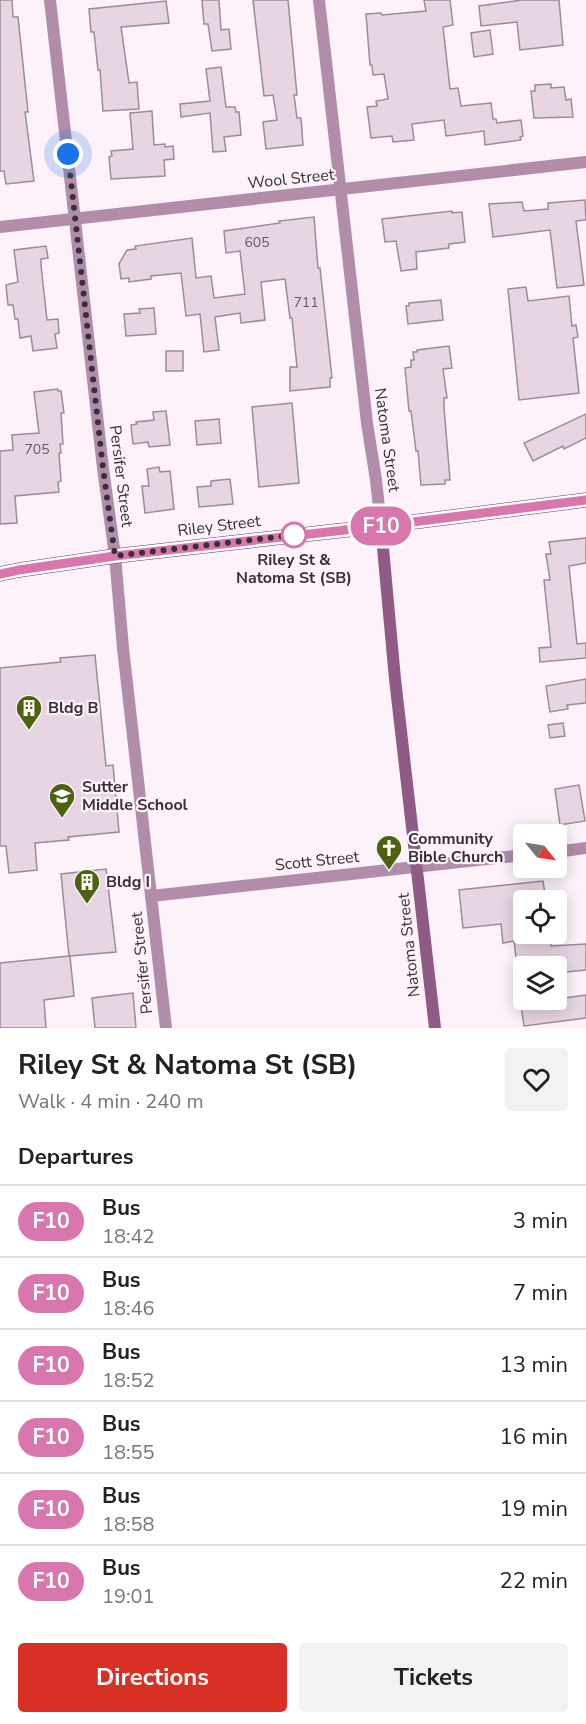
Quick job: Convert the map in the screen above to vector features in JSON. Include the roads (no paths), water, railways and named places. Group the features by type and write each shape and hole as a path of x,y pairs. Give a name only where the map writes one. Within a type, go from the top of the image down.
{"main road":[{"name":"Riley Street","path":"0,574 115,556 586,500"},
{"name":"Natoma Street","path":"381,526 387,602 435,1028"}],"street":[{"name":"Persifer Street","path":"50,0 115,556 165,1028"},
{"name":"Natoma Street","path":"320,0 364,401 381,526"},
{"name":"Wool Street","path":"0,227 586,162"},
{"path":"567,851 586,848"},
{"name":"Scott Street","path":"151,896 513,856"}],"place":[{"name":"Riley St & Natoma St (SB)","path":"294,535"},
{"name":"Bldg B","path":"29,731"},
{"name":"Sutter Middle School","path":"62,819"},
{"name":"Community Bible Church","path":"389,871"},
{"name":"Bldg I","path":"87,905"}]}
